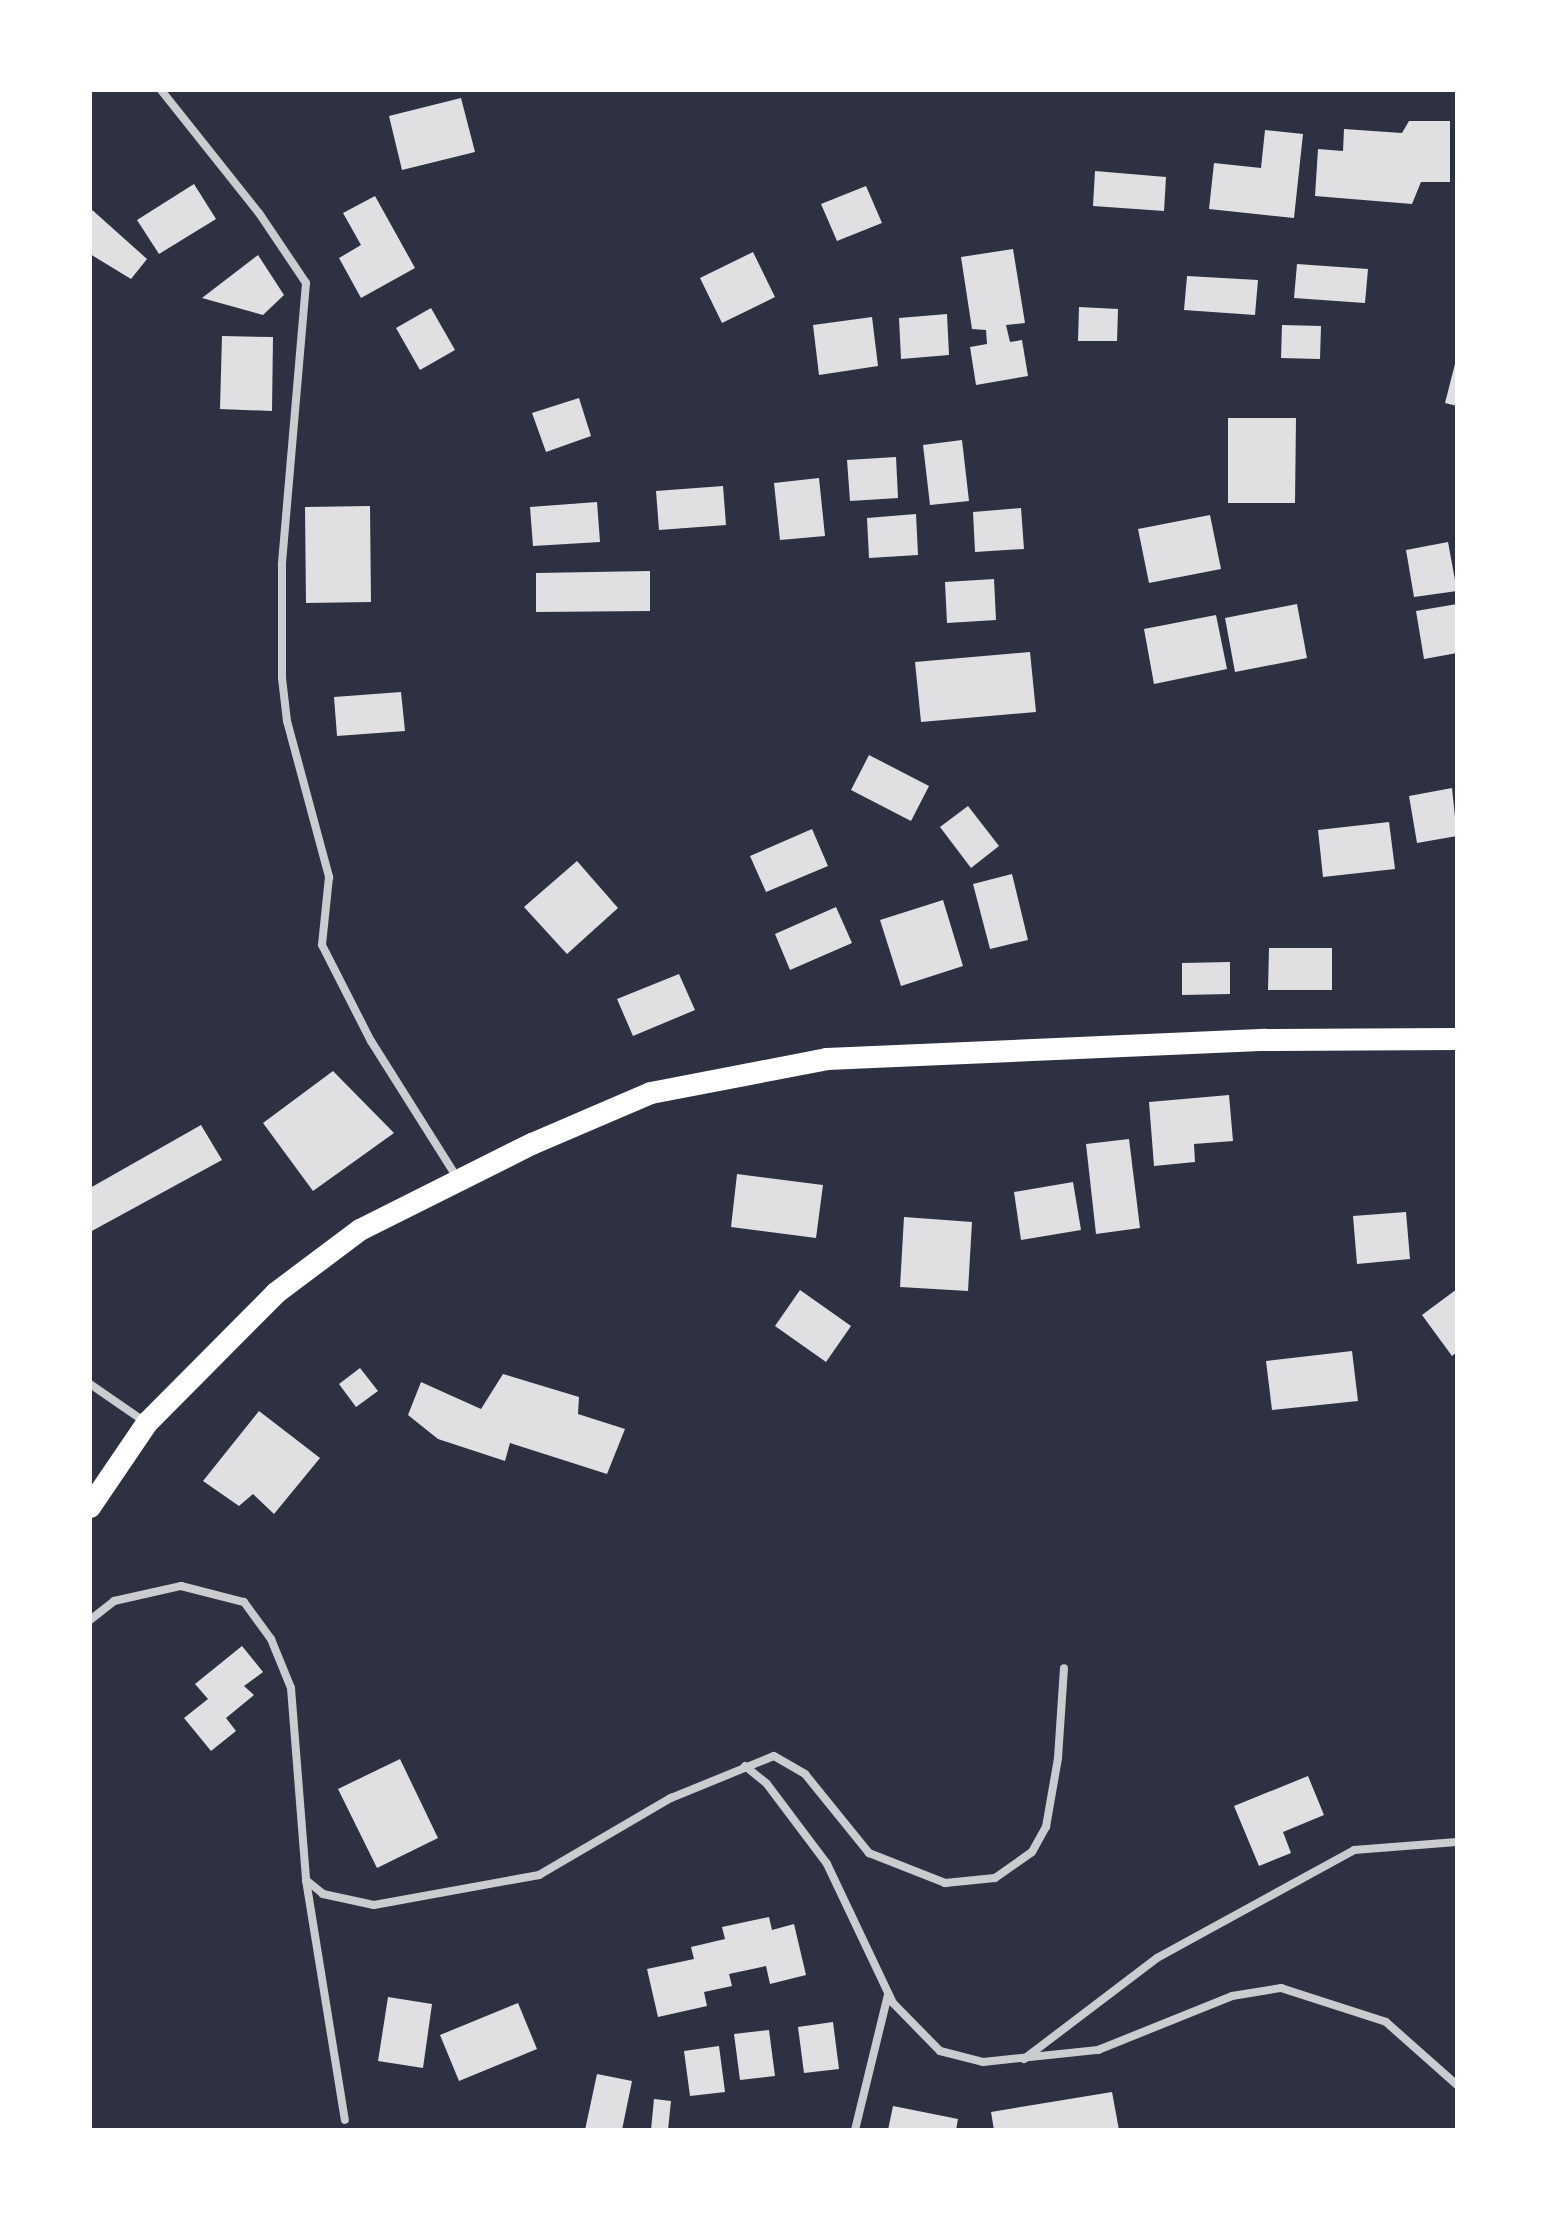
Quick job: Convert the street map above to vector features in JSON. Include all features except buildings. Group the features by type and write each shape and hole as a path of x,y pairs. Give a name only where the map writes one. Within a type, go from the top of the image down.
{"highway":[{"path":"90,1507 147,1423 276,1293 360,1230 651,1093 827,1059 969,1050 1457,1039"}],"street":[{"path":"161,90 259,213 306,283 282,565 282,678 287,721 329,877 322,945 371,1041 459,1181"},
{"path":"90,1384 147,1423"},
{"path":"90,1620 114,1601 181,1586 244,1602 271,1639 291,1688 306,1880 345,2120"},
{"path":"306,1880 323,1894 374,1905 539,1875 671,1798 774,1756 805,1774 869,1853 909,1872 945,1883 995,1878 1032,1852 1046,1827 1058,1758 1064,1668"},
{"path":"745,1766 767,1784 827,1864 888,1993 940,2051 983,2062 1098,2050 1232,1996 1281,1988 1386,2022 1457,2085"},
{"path":"1024,2059 1157,1958 1354,1850 1457,1842"},
{"path":"855,2130 888,1993"}]}
